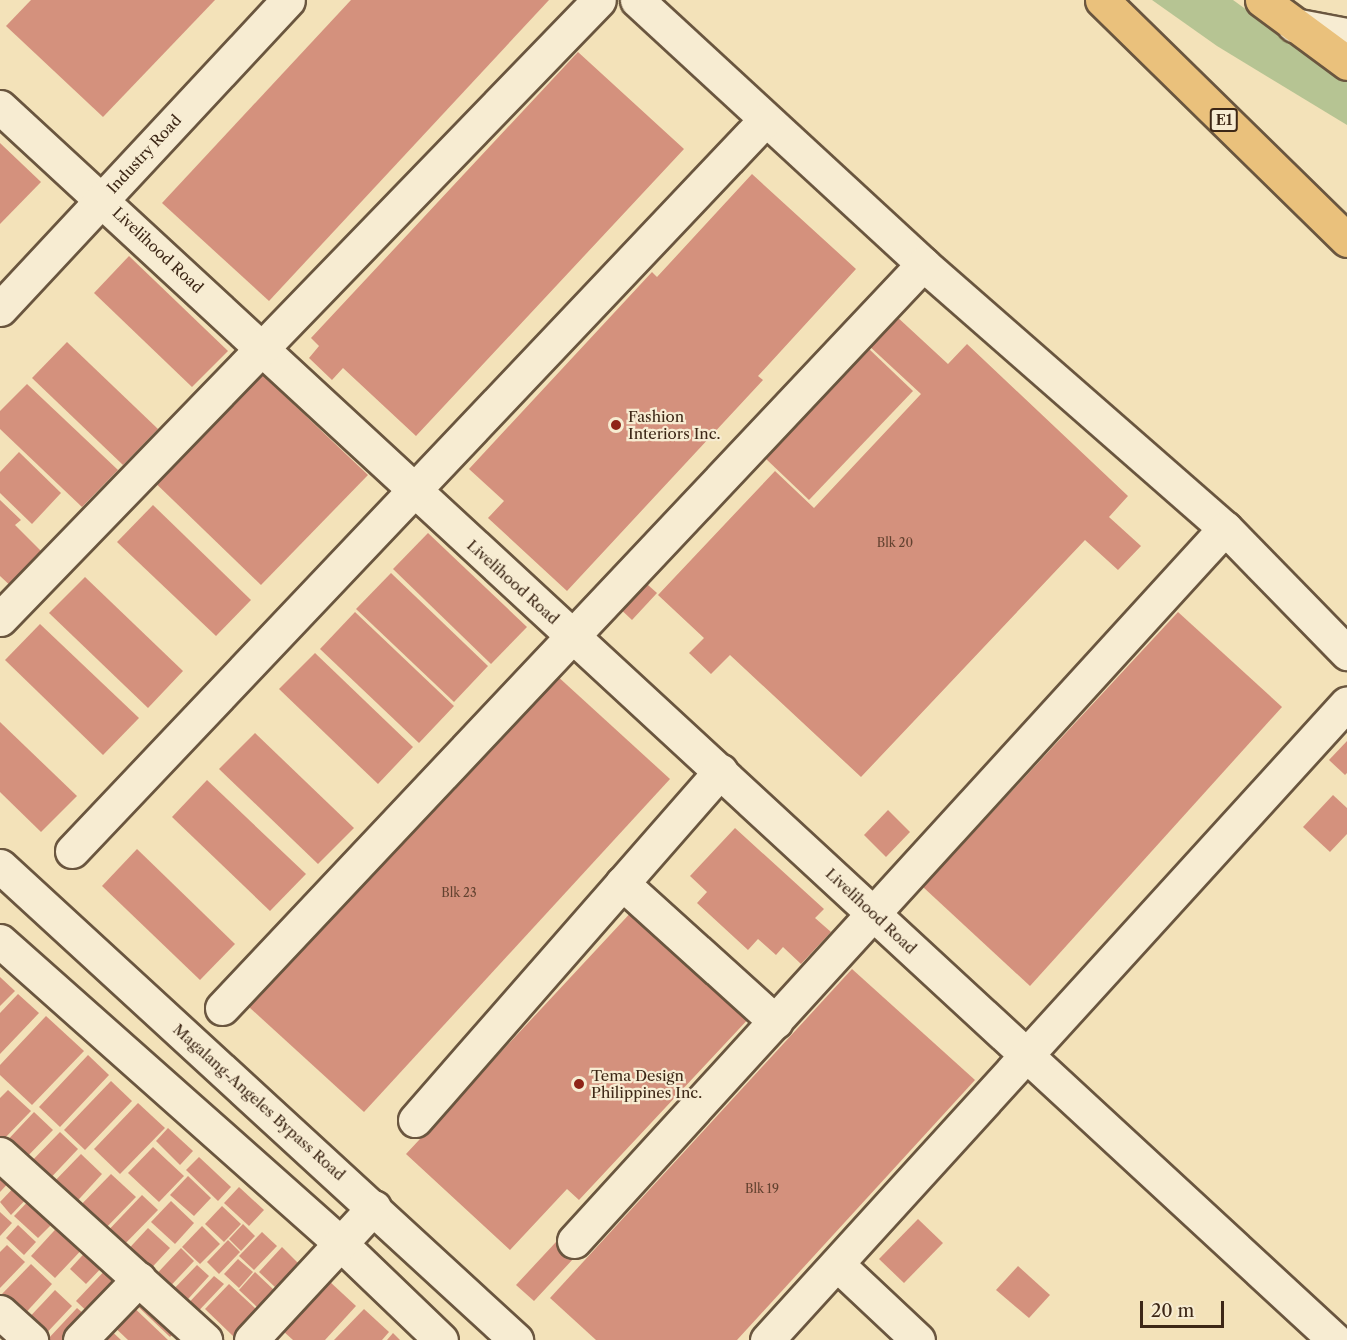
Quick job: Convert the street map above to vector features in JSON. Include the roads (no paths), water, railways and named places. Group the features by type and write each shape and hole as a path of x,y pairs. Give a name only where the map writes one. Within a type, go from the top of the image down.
{"highway":[{"name":"E1","path":"1102,0 1347,240"},
{"path":"1262,0 1347,63"}],"street":[{"name":"Industry Road","path":"0,309 288,0"},
{"path":"0,619 599,0"},
{"path":"637,0 764,121 923,264 1225,528 1347,653"},
{"path":"1294,25 1347,36"},
{"name":"Livelihood Road","path":"0,106 1335,1340"},
{"path":"72,851 764,121"},
{"path":"222,1008 923,264"},
{"path":"574,1241 1225,528"},
{"path":"767,1340 1347,703"},
{"path":"415,1120 721,771"},
{"name":"Magalang-Angeles Bypass Road","path":"0,866 374,1207 516,1340"},
{"path":"622,883 776,1022"},
{"path":"0,941 342,1245 441,1340"},
{"path":"0,1154 205,1340"},
{"path":"251,1340 342,1245 374,1207"},
{"path":"837,1263 918,1340"},
{"path":"80,1340 139,1279"},
{"path":"0,1312 31,1340"}],"place":[{"name":"Fashion Interiors Inc.","path":"616,425"},
{"name":"Tema Design Philippines Inc.","path":"579,1084"}]}
